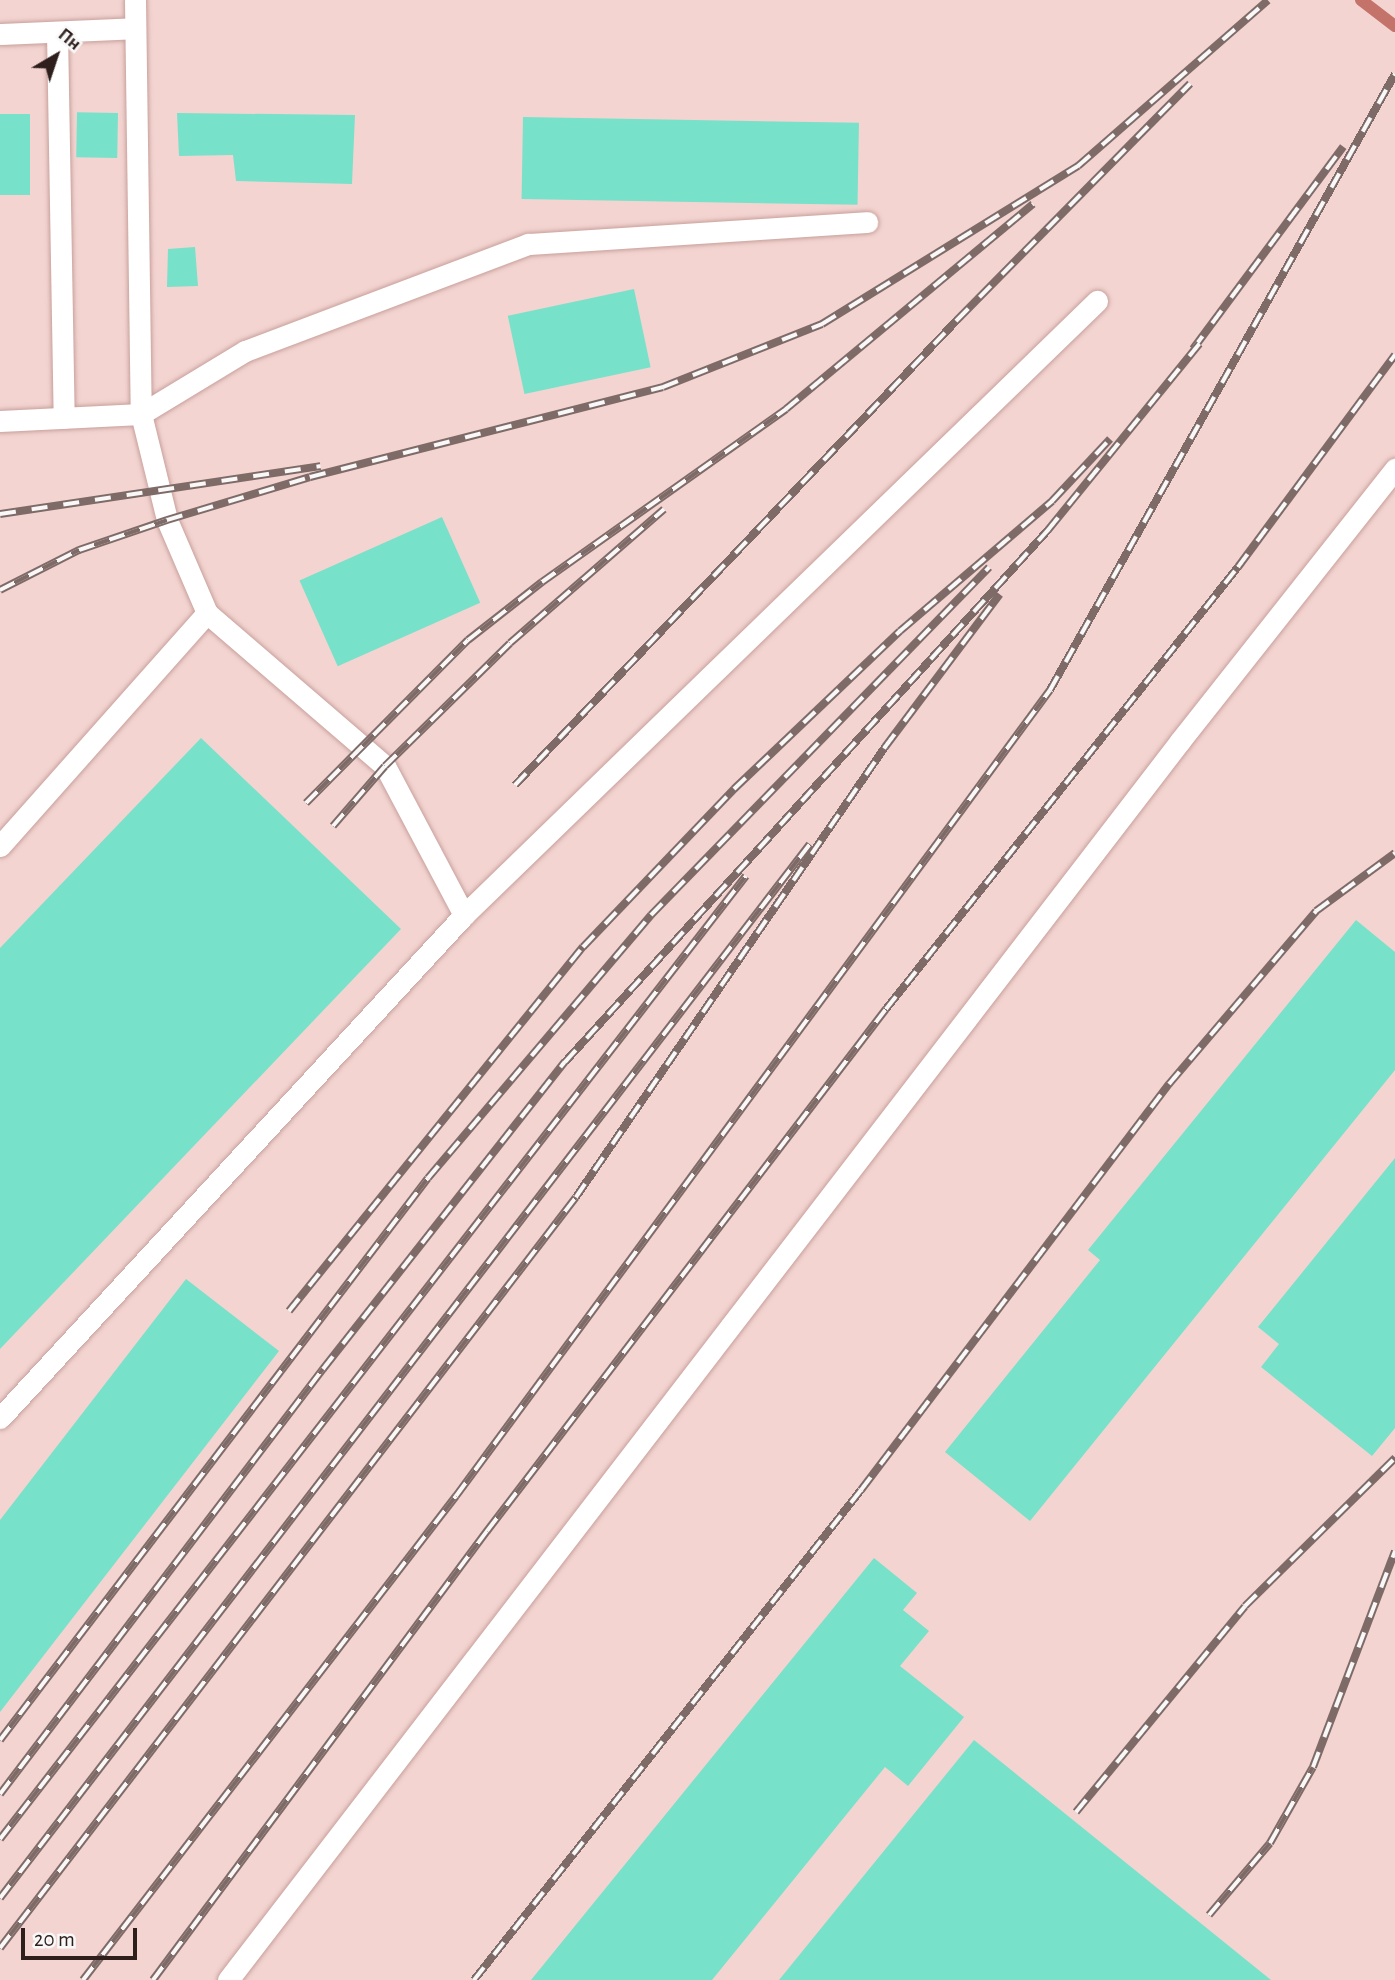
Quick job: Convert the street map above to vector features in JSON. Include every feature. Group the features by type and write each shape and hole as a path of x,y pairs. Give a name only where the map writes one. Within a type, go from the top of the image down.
{"lane":[{"path":"135,0 141,414 167,520 207,613 385,766 464,915"},
{"path":"0,34 135,28"},
{"path":"57,32 64,418"},
{"path":"0,421 141,414 246,351 528,244 867,222"},
{"path":"0,1418 464,915 1097,301"},
{"path":"228,1980 1180,741 1395,469"},
{"path":"0,846 207,613"}],"shaded area":[{"path":"0,0 1395,0 1395,1980 0,1980"}],"building":[{"path":"77,112 118,113 117,158 76,157"},
{"path":"177,113 355,115 352,184 236,181 233,155 179,156"},
{"path":"0,114 30,114 30,195 0,195"},
{"path":"523,117 859,123 858,205 522,199"},
{"path":"195,247 198,286 167,287 168,249"},
{"path":"634,289 651,367 524,394 508,316"},
{"path":"442,517 480,603 338,666 299,580"},
{"path":"201,738 401,929 0,1349 0,948"},
{"path":"1356,920 1395,952 1395,1070 1030,1521 945,1452 1100,1260 1088,1250"},
{"path":"1395,1158 1395,1428 1372,1456 1261,1367 1279,1344 1258,1327"},
{"path":"186,1279 279,1351 0,1712 0,1520"},
{"path":"874,1558 917,1593 903,1610 929,1631 900,1666 964,1717 908,1786 885,1767 712,1980 531,1980"},
{"path":"974,1740 1271,1980 779,1980"}],"waterway":[{"path":"1361,0 1395,26"}],"railway":[{"path":"0,590 79,550 167,520 310,477 663,387 822,324 1078,166 1268,0"},
{"path":"83,1980 456,1496 1050,690 1395,74"},
{"path":"515,785 957,320 1190,84"},
{"path":"1193,349 1343,147"},
{"path":"306,803 468,640 542,582 786,409 1033,204"},
{"path":"0,1794 323,1369 565,1062 1048,530 1199,344"},
{"path":"153,1980 487,1531 886,1009 1238,567 1395,355"},
{"path":"289,1311 583,947 734,789 900,631 1052,501 1110,439"},
{"path":"0,514 320,466"},
{"path":"333,826 385,766 510,643 664,509"},
{"path":"0,1740 428,1178 651,915 989,567"},
{"path":"0,1948 576,1197 885,747 1000,594"},
{"path":"0,1898 810,844"},
{"path":"474,1980 861,1490 1169,1084 1316,911 1395,853"},
{"path":"0,1839 746,876"},
{"path":"1076,1812 1245,1606 1395,1458"},
{"path":"1209,1915 1270,1843 1313,1767 1395,1551"}]}
